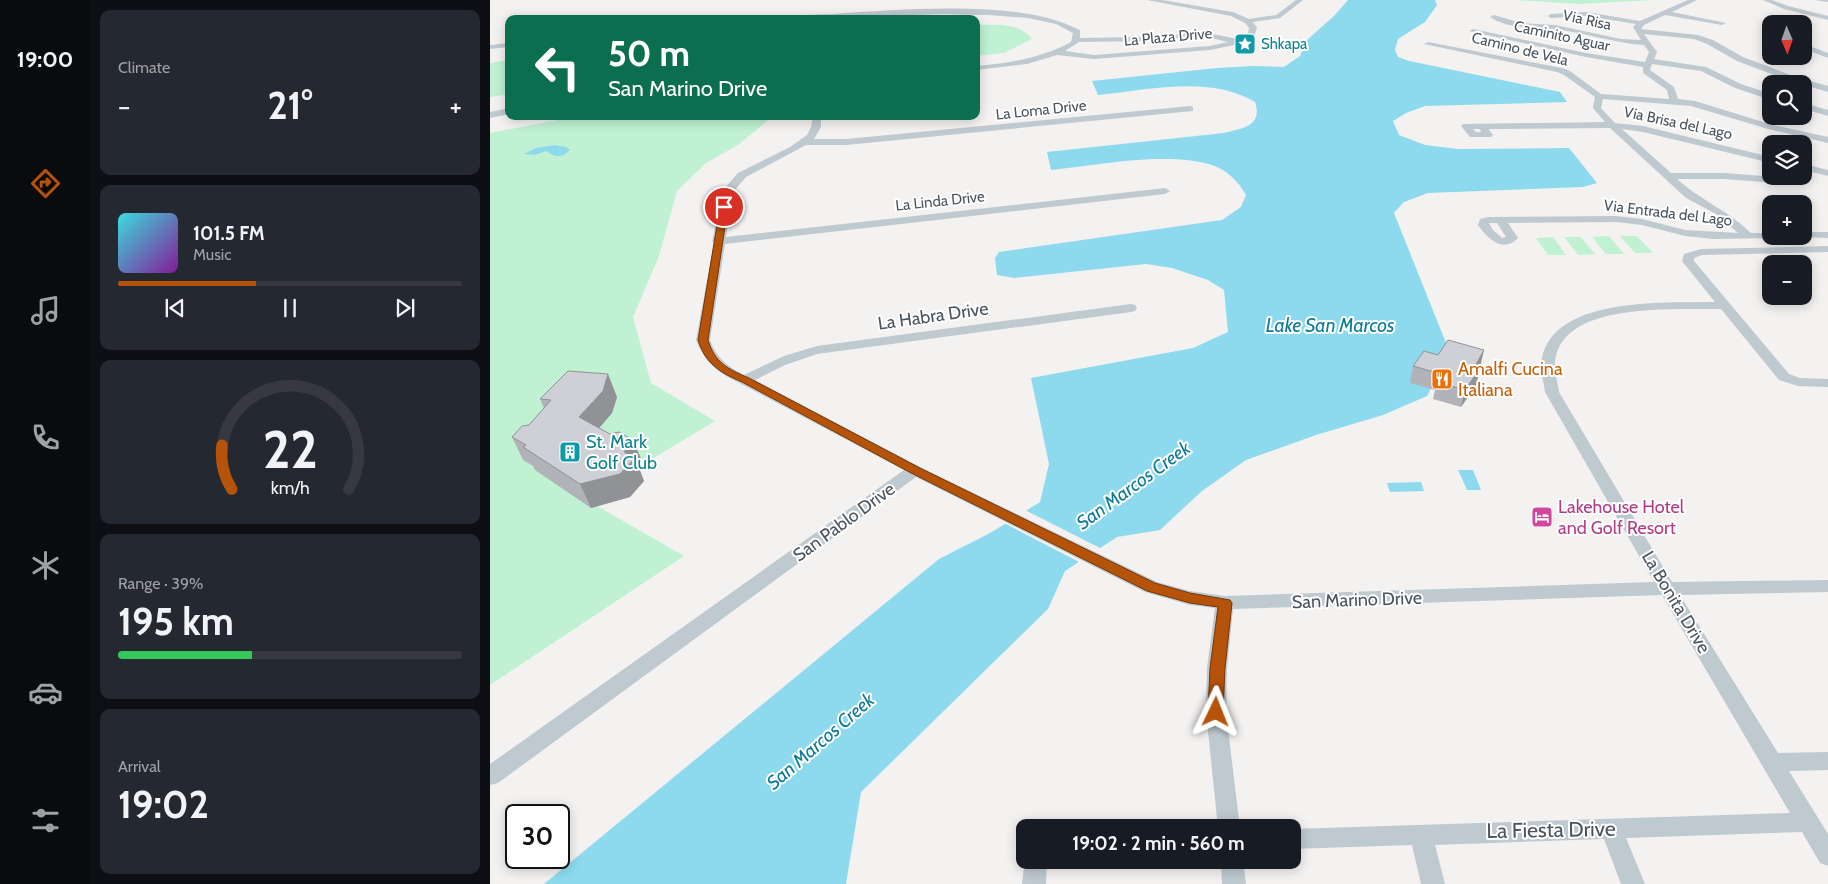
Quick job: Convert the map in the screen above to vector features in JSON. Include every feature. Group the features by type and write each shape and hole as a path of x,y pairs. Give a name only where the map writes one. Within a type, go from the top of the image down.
{"street":[{"name":"La Plaza Drive","path":"1150,0 1224,12 1248,21"},
{"path":"1076,40 1138,40 1203,34 1239,41 1252,34 1253,28 1248,21 1278,17 1300,0"},
{"path":"1551,16 1586,14 1641,22 1694,0"},
{"path":"1766,0 1786,8 1828,18"},
{"path":"1818,0 1828,0"},
{"path":"842,15 878,12 1023,12 1065,21 1077,32 1075,43 1059,53 1018,64 980,68"},
{"path":"1666,13 1722,23"},
{"name":"Via Risa","path":"1494,17 1521,25 1555,27 1621,41 1647,43"},
{"path":"1641,22 1637,27 1638,31 1653,52 1646,71 1671,89 1674,101"},
{"name":"Caminito Aguar","path":"1474,31 1555,47 1586,56 1648,63 1679,64 1703,69 1738,86 1762,94"},
{"path":"1638,31 1695,37 1710,42 1740,59 1790,78 1828,89"},
{"name":"La Plaza Drive","path":"1059,53 1081,56 1106,56 1210,48 1239,41"},
{"name":"Camino de Vela","path":"1428,44 1559,70 1567,73 1599,96"},
{"path":"490,47 505,45"},
{"path":"1812,49 1828,56"},
{"path":"1748,236 1734,222 1690,196 1612,125 1597,108 1599,96 1674,101 1708,107 1770,127 1828,140"},
{"path":"1812,108 1828,113"},
{"name":"La Loma Drive","path":"804,142 846,142 1190,109"},
{"path":"490,115 505,112"},
{"path":"804,142 811,137 816,127 817,120"},
{"name":"Via Brisa del Lago","path":"1487,127 1510,125 1612,125 1643,129 1762,158"},
{"name":"San Pablo Drive","path":"490,776 916,470 746,380 728,373 715,363 706,352 703,340 718,241 728,191 742,175 804,142"},
{"path":"1812,169 1828,173"},
{"path":"1667,176 1724,176 1762,179"},
{"name":"La Linda Drive","path":"718,241 1165,191"},
{"name":"Via Entrada del Lago","path":"1501,220 1616,219 1642,222 1713,236 1762,236"},
{"path":"1812,235 1828,235"},
{"path":"1828,250 1701,252 1688,254 1688,260 1784,376 1798,382 1828,383"},
{"name":"La Bonita Drive","path":"1725,305 1641,307 1608,311 1580,321 1562,334 1554,345 1548,365 1552,392 1667,589 1828,855"},
{"name":"La Habra Drive","path":"746,380 772,364 795,355 817,350 1131,308"},
{"name":"San Marino Drive","path":"916,470 1151,587 1190,598 1225,603 1667,589 1828,586"},
{"path":"1225,603 1217,668 1216,712 1228,819"},
{"path":"1773,762 1828,760"},
{"name":"La Fiesta Drive","path":"1301,839 1809,822"},
{"path":"1611,829 1633,884"},
{"path":"1421,834 1433,884"},
{"path":"1034,884 1035,869"},
{"path":"1233,869 1234,884"}],"green space":[{"path":"1515,0 1654,0 1578,4"},
{"path":"980,25 1014,27 1032,39 1004,53 980,56"},
{"path":"505,61 505,95 490,97 490,63"},
{"path":"557,120 768,120 738,145 706,163 677,191 659,256 633,317 651,383 715,421 585,499 684,556 490,685 490,133"},
{"path":"1609,236 1624,254 1606,254 1592,237"},
{"path":"1620,236 1637,236 1653,253 1635,253"},
{"path":"1553,237 1566,255 1548,255 1536,238"},
{"path":"1564,237 1581,237 1595,254 1578,255"}],"water":[{"name":"Lake San Marcos","path":"1348,0 1435,0 1437,5 1425,22 1398,39 1395,50 1398,57 1409,61 1560,92 1567,102 1425,106 1406,113 1393,121 1399,135 1425,145 1458,149 1569,148 1597,183 1583,187 1428,193 1404,202 1394,213 1450,353 1427,396 1383,415 1316,435 1246,460 1202,491 1160,530 1117,537 1065,571 1048,609 861,792 846,884 544,884 562,869 570,869 570,863 939,559 992,532 1040,502 1049,464 1031,378 1193,348 1228,332 1224,290 1208,280 1172,268 1146,264 1014,278 997,275 995,258 999,252 1222,220 1241,207 1246,195 1232,177 1217,167 1194,161 1174,159 1132,160 1051,170 1047,152 1224,133 1250,125 1256,116 1255,102 1237,94 1218,89 1178,86 1098,95 1092,81 1217,68 1284,67 1300,56 1307,40 1334,16"},
{"path":"555,145 566,147 570,150 564,155 558,156 546,151 535,155 524,154 536,148"},
{"path":"1458,470 1473,470 1481,490 1467,490"},
{"path":"1421,482 1424,491 1390,492 1387,483"}],"pier":[{"path":"1023,509 1102,549 1081,563 1002,522"}],"building":[{"path":"1448,340 1484,350 1475,366 1480,368 1465,390 1437,382 1441,374 1413,366 1424,351 1438,355"},
{"path":"568,371 608,374 603,391 579,417 610,434 619,432 633,440 624,452 635,458 620,474 580,484 523,447 526,445 512,437 522,426 529,425 551,400 540,399"}],"place":[{"name":"Shkapa","path":"1245,44"},
{"name":"Amalfi Cucina Italiana","path":"1442,379"},
{"name":"St. Mark Golf Club","path":"570,452"},
{"name":"Lakehouse Hotel and Golf Resort","path":"1542,517"}],"route":[{"path":"724,207 703,340 706,352 715,363 728,373 746,380 916,470 1151,587 1190,598 1225,603 1217,668 1216,712"}],"water label":[{"name":"San Marcos Creek","path":"1133,485"},
{"name":"San Marcos Creek","path":"820,741"}]}
